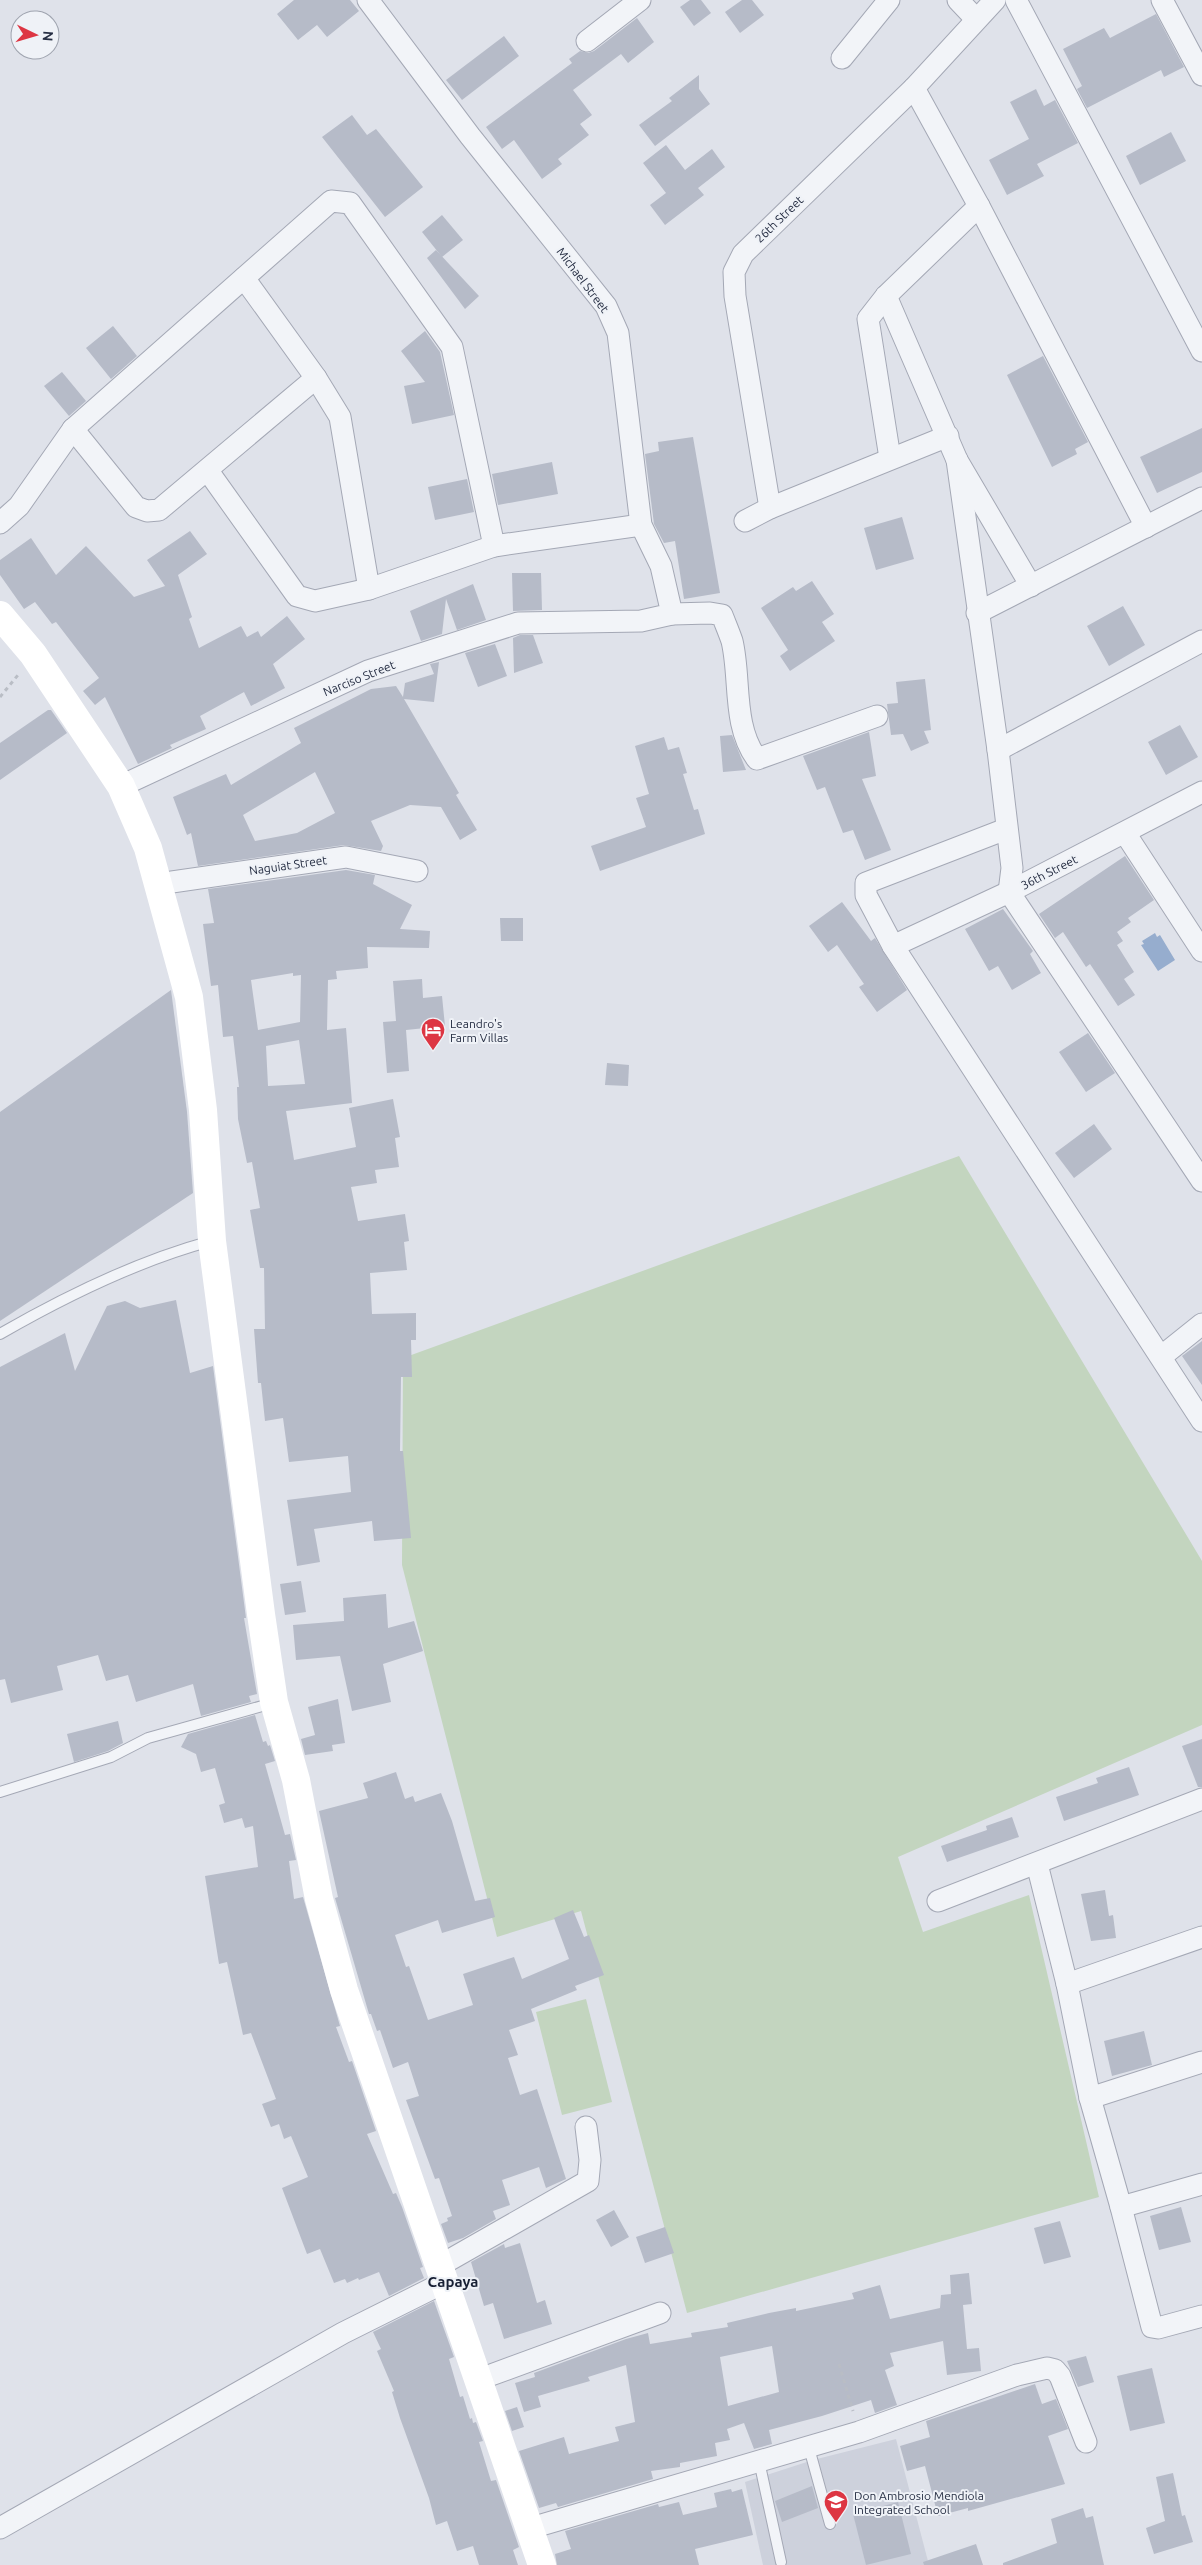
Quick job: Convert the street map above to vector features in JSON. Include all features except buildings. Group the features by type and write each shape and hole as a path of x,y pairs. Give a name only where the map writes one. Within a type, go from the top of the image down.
{"street":[{"name":"Michael Street","path":"368,0 470,136 606,306 618,333 641,525 661,566 672,614"},
{"path":"587,41 640,0"},
{"path":"842,58 889,0"},
{"path":"958,0 976,19"},
{"name":"26th Street","path":"770,508 735,296 734,272 743,254 914,88 995,0"},
{"path":"1016,0 1202,351"},
{"path":"1162,0 1202,75"},
{"path":"914,88 979,206 1146,528"},
{"path":"0,523 19,506 73,429 331,200 350,202 452,347 494,546"},
{"path":"890,458 868,319 886,296 979,206"},
{"path":"244,278 316,378 340,417 369,589"},
{"path":"886,296 957,460 1032,586"},
{"path":"73,429 136,507 147,511 158,510 208,471 316,378"},
{"path":"745,521 770,508 948,436"},
{"path":"957,460 977,613 998,750 1012,868 1009,892 1202,1181"},
{"path":"208,471 297,596 315,601 369,589 494,546 641,525"},
{"path":"977,613 1202,498"},
{"path":"672,614 710,613 722,615 732,641 745,731 749,747 757,759 877,716"},
{"name":"Narciso Street","path":"121,786 368,671 518,623 641,621 672,614"},
{"path":"0,615 34,654 121,786 148,848 189,997 203,1110 212,1241 259,1604 274,1702 296,1780 319,1899 344,1990 480,2379 542,2565"},
{"path":"998,750 1202,641"},
{"name":"36th Street","path":"893,946 1009,892 1202,792"},
{"path":"1006,829 866,883 866,895 893,946 1162,1356 1202,1421"},
{"path":"1125,833 1202,951"},
{"name":"Naguiat Street","path":"158,884 346,857 417,870"},
{"path":"1162,1356 1202,1324"},
{"path":"938,1901 1202,1799"},
{"path":"1037,1864 1066,1984 1090,2098 1152,2327 1158,2328 1202,2316"},
{"path":"1066,1984 1202,1937"},
{"path":"1090,2098 1202,2062"},
{"path":"0,2528 343,2333 442,2274 588,2180 590,2160 586,2127"},
{"path":"1121,2207 1202,2184"},
{"path":"480,2379 660,2313"},
{"path":"531,2528 809,2448 1018,2375 1047,2368 1055,2370 1060,2376 1086,2442"}],"lane":[{"path":"0,1334 58,1301 183,1249 212,1241"},
{"path":"0,1792 111,1757 148,1738 274,1702"},
{"path":"809,2448 830,2524"},
{"path":"759,2461 781,2562"}],"path":[{"path":"839,2364 859,2432"}],"shaded area":[{"name":"Don Ambrosio Mendiola Integrated School","path":"896,2439 929,2565 763,2565 745,2482 813,2460"}],"green space":[{"path":"959,1156 1202,1561 1202,1725 898,1857 923,1932 1029,1895 1099,2197 687,2313 581,1911 497,1937 402,1565 403,1358"},
{"path":"586,1999 612,2102 562,2115 536,2012"}],"water":[{"path":"1155,933 1157,937 1160,935 1175,960 1158,971 1141,945 1144,944 1142,941"}],"place":[{"name":"Leandro's Farm Villas","path":"433,1051"},
{"name":"Don Ambrosio Mendiola Integrated School","path":"836,2523"}],"district":[{"name":"Capaya","path":"453,2281"}]}
